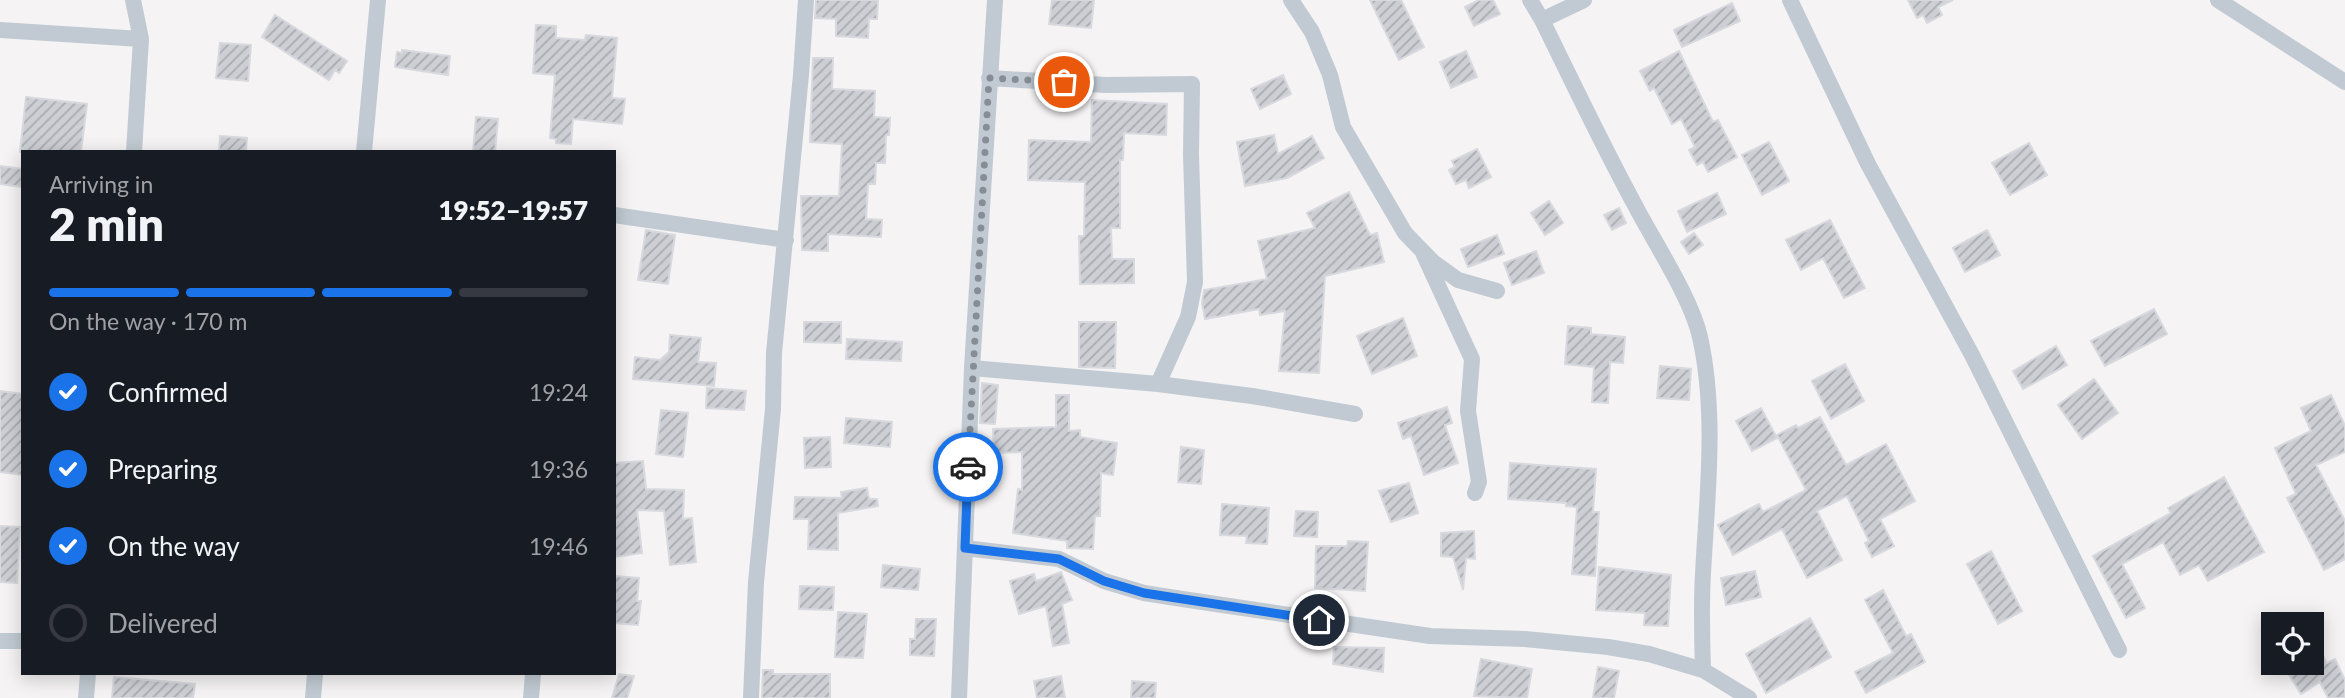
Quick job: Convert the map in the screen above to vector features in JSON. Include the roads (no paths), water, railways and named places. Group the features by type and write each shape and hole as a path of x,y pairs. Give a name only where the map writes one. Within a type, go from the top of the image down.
{"street":[{"path":"133,0 141,39 134,150"},
{"path":"364,150 378,0"},
{"path":"751,698 756,582 773,409 774,353 806,0"},
{"path":"959,698 972,368 995,0"},
{"path":"1291,0 1312,32 1330,75 1343,127 1405,233 1433,262 1458,280 1497,290"},
{"path":"1530,0 1694,317 1700,335 1708,416 1708,500 1702,577 1703,670"},
{"path":"1542,20 1584,0"},
{"path":"1790,0 1868,164 1972,355 2119,650"},
{"path":"2218,0 2345,82"},
{"path":"0,30 141,39"},
{"path":"989,78 1106,85 1192,84 1195,282 1188,317 1158,384"},
{"path":"616,215 786,240"},
{"path":"1421,250 1472,359 1468,411 1479,482 1475,493"},
{"path":"972,368 1158,384 1252,396 1355,414"},
{"path":"965,548 1059,559 1104,581 1144,593 1189,600 1430,636 1525,639 1649,654 1703,670 1749,698"},
{"path":"0,641 21,641"},
{"path":"86,698 88,675"},
{"path":"313,698 315,675"},
{"path":"531,698 533,675"}]}
